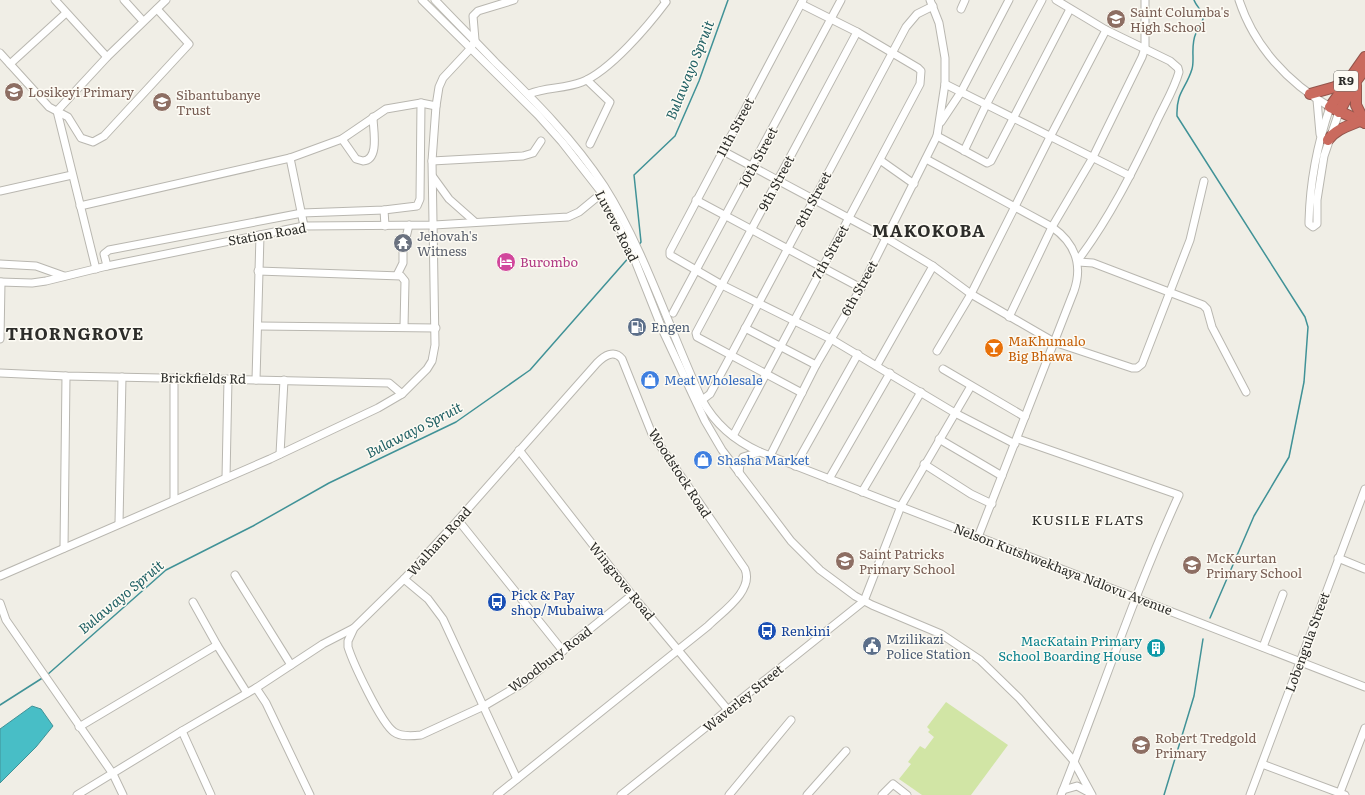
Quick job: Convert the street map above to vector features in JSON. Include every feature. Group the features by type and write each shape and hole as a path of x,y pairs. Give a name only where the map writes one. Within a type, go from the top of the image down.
{"highway":[{"name":"R9","path":"1334,110 1365,57"},
{"name":"R9","path":"1352,80 1365,69"},
{"path":"1314,97 1352,80"},
{"name":"R9","path":"1352,80 1356,105 1363,122"},
{"path":"1334,110 1363,122"},
{"path":"1324,138 1340,129 1363,122"}],"street":[{"path":"55,0 107,57"},
{"path":"124,0 144,22"},
{"path":"57,111 107,57 166,0"},
{"name":"Luveve Road","path":"422,0 538,115 562,142 602,193 630,248 663,331 698,408 722,450 797,548 820,570 864,601 926,627 968,651 1019,698 1073,760 1091,794"},
{"name":"Luveve Road","path":"435,0 529,94 564,132 596,174 611,198 640,256 702,400 714,420 733,436 760,452"},
{"path":"0,576 280,454 378,408 402,394 427,369 432,361 434,353 436,328 432,161 439,87 443,78 471,48 475,40 473,16 478,11 514,0"},
{"path":"529,94 538,90 563,88 587,80 630,45 657,14 666,2 664,0"},
{"name":"10th Street","path":"673,313 727,216 841,0"},
{"path":"961,9 965,0"},
{"path":"941,123 961,92 1009,0"},
{"path":"964,151 986,105 1042,0"},
{"path":"1056,0 1106,30 1170,61 1178,68 1179,72 1168,99 1130,176 1092,241 1078,261"},
{"path":"1009,317 1052,227 1092,159 1145,48 1145,0"},
{"path":"1239,0 1251,31 1266,53 1290,78 1314,97 1334,110 1324,138 1315,155 1309,199 1309,221 1313,227 1317,224 1318,193 1324,138 1314,97"},
{"path":"802,2 892,52"},
{"name":"11th Street","path":"696,272 670,255 670,251 802,2"},
{"name":"8th Street","path":"702,400 710,394 892,52 913,18 931,3"},
{"name":"6th Street","path":"770,456 816,365 861,288 938,136 941,123 945,84 943,43 939,23 931,3"},
{"path":"0,53 49,107 68,117 78,136 84,140 93,142 104,136 189,44 157,9"},
{"path":"938,136 987,163 991,162 1070,9"},
{"path":"10,64 66,13"},
{"path":"937,351 970,294 1106,30"},
{"name":"9th Street","path":"731,355 697,337 696,335 777,180 857,32"},
{"name":"7th Street","path":"733,436 920,84 921,72 918,68 892,52"},
{"path":"587,80 610,102 590,144"},
{"path":"945,84 1092,159 1130,176"},
{"path":"80,206 290,158 342,139 372,117 386,109 421,103 436,106"},
{"path":"107,266 104,254 109,250 302,213 384,210 414,207 420,202 421,103"},
{"path":"57,111 96,269"},
{"path":"342,139 356,159 362,162 369,159 373,152 372,117"},
{"path":"432,161 524,156 533,153 541,141"},
{"path":"723,150 886,238 933,266 970,294 1054,342 1132,368 1137,368 1142,364 1170,292 1190,240 1204,181"},
{"path":"290,158 304,226"},
{"path":"926,159 1052,227 1069,241 1078,261 1076,287 978,537"},
{"path":"880,160 914,184"},
{"path":"0,191 72,175"},
{"path":"432,176 449,199 476,222"},
{"name":"Station Road","path":"0,282 32,283 107,266 304,226 434,225 568,217 579,212 602,193"},
{"path":"696,200 861,288"},
{"path":"384,210 385,226"},
{"path":"397,275 403,263 403,250 409,225"},
{"path":"256,380 260,235"},
{"path":"1078,261 1093,263 1203,305 1207,309 1212,327 1246,392"},
{"path":"0,264 36,266 64,276"},
{"path":"877,365 933,266"},
{"path":"258,271 401,276 405,280 404,327"},
{"path":"696,272 831,339 877,365 955,413 1016,442 1179,495 1158,541 1062,792"},
{"path":"0,282 0,339"},
{"path":"258,326 436,328"},
{"path":"746,328 816,365"},
{"name":"Woodstock Road","path":"519,450 602,358 608,354 620,356 652,434 745,569 748,578 744,589 733,601 708,626 679,650"},
{"path":"795,466 858,354"},
{"path":"731,355 802,393"},
{"path":"943,369 1025,417"},
{"name":"Brickfields Rd","path":"0,373 66,376 389,382 402,394"},
{"path":"829,479 890,373"},
{"path":"64,548 66,376"},
{"path":"119,523 122,377"},
{"path":"174,378 174,500"},
{"path":"226,478 228,379"},
{"path":"280,454 284,380"},
{"path":"864,601 901,506 924,464 971,386"},
{"path":"862,492 921,392"},
{"path":"939,439 1002,476"},
{"name":"Walham Road","path":"354,628 404,579 519,450"},
{"name":"Wingrove Road","path":"519,450 632,595 728,710"},
{"path":"739,473 740,463 743,457 760,452"},
{"name":"Nelson Kutshwekhaya Ndlovu Avenue","path":"760,452 1263,646 1365,687"},
{"path":"924,464 971,494 992,504"},
{"name":"Lobengula Street","path":"1250,795 1365,489"},
{"path":"458,520 563,651"},
{"path":"1338,558 1365,569"},
{"path":"235,575 291,665"},
{"path":"404,579 428,599 443,620 517,779"},
{"path":"1263,646 1283,594"},
{"name":"Woodbury Road","path":"354,628 348,641 350,652 384,723 395,733 412,736 421,734 484,706 524,683 632,595"},
{"name":"Waverley Street","path":"621,795 864,601"},
{"path":"193,602 216,645 247,693"},
{"path":"0,603 6,620 113,774 123,795"},
{"path":"77,795 256,688 338,635 354,628"},
{"path":"79,727 216,645"},
{"path":"497,795 679,650"},
{"path":"256,688 266,703 310,795"},
{"path":"730,795 791,720"},
{"path":"1262,764 1341,794 1365,728"},
{"path":"182,731 211,795"},
{"path":"807,795 846,752"},
{"path":"882,795 893,784 907,795"},
{"path":"1062,792 1078,786 1091,794"}],"green space":[{"path":"946,702 1008,745 971,795 922,795 899,779 911,764 908,762 920,746 925,749 934,737 928,732 930,730 927,727"}],"water":[{"path":"32,706 41,709 53,726 36,747 0,783 0,729"}],"waterway":[{"name":"Bulawayo Spruit","path":"638,246 641,242 634,175 675,136 699,81 728,0"},
{"path":"1194,0 1203,16 1203,19 1194,38 1192,69 1178,101 1177,116 1305,317 1308,327 1304,382 1289,457 1254,516 1210,618"},
{"name":"Bulawayo Spruit","path":"47,675 166,570 253,526 329,483 456,422 530,370 631,255"},
{"path":"1164,795 1194,696 1203,639"},
{"name":"Bulawayo Spruit","path":"0,705 44,677"}],"place":[{"name":"Saint Columba's High School","path":"1116,19"},
{"name":"Losikeyi Primary","path":"14,92"},
{"name":"Sibantubanye Trust","path":"162,102"},
{"name":"Jehovah's Witness","path":"403,243"},
{"name":"Burombo","path":"506,262"},
{"name":"Engen","path":"637,327"},
{"name":"MaKhumalo Big Bhawa","path":"994,348"},
{"name":"Meat Wholesale","path":"650,380"},
{"name":"Shasha Market","path":"703,460"},
{"name":"Saint Patricks Primary School","path":"845,561"},
{"name":"McKeurtan Primary School","path":"1192,565"},
{"name":"Pick & Pay shop/Mubaiwa","path":"497,602"},
{"name":"Renkini","path":"767,631"},
{"name":"Mzilikazi Police Station","path":"872,646"},
{"name":"MacKatain Primary School Boarding House","path":"1156,648"},
{"name":"Robert Tredgold Primary","path":"1141,745"}],"district":[{"name":"MAKOKOBA","path":"929,231"},
{"name":"THORNGROVE","path":"75,334"},
{"name":"KUSILE FLATS","path":"1088,520"}]}
